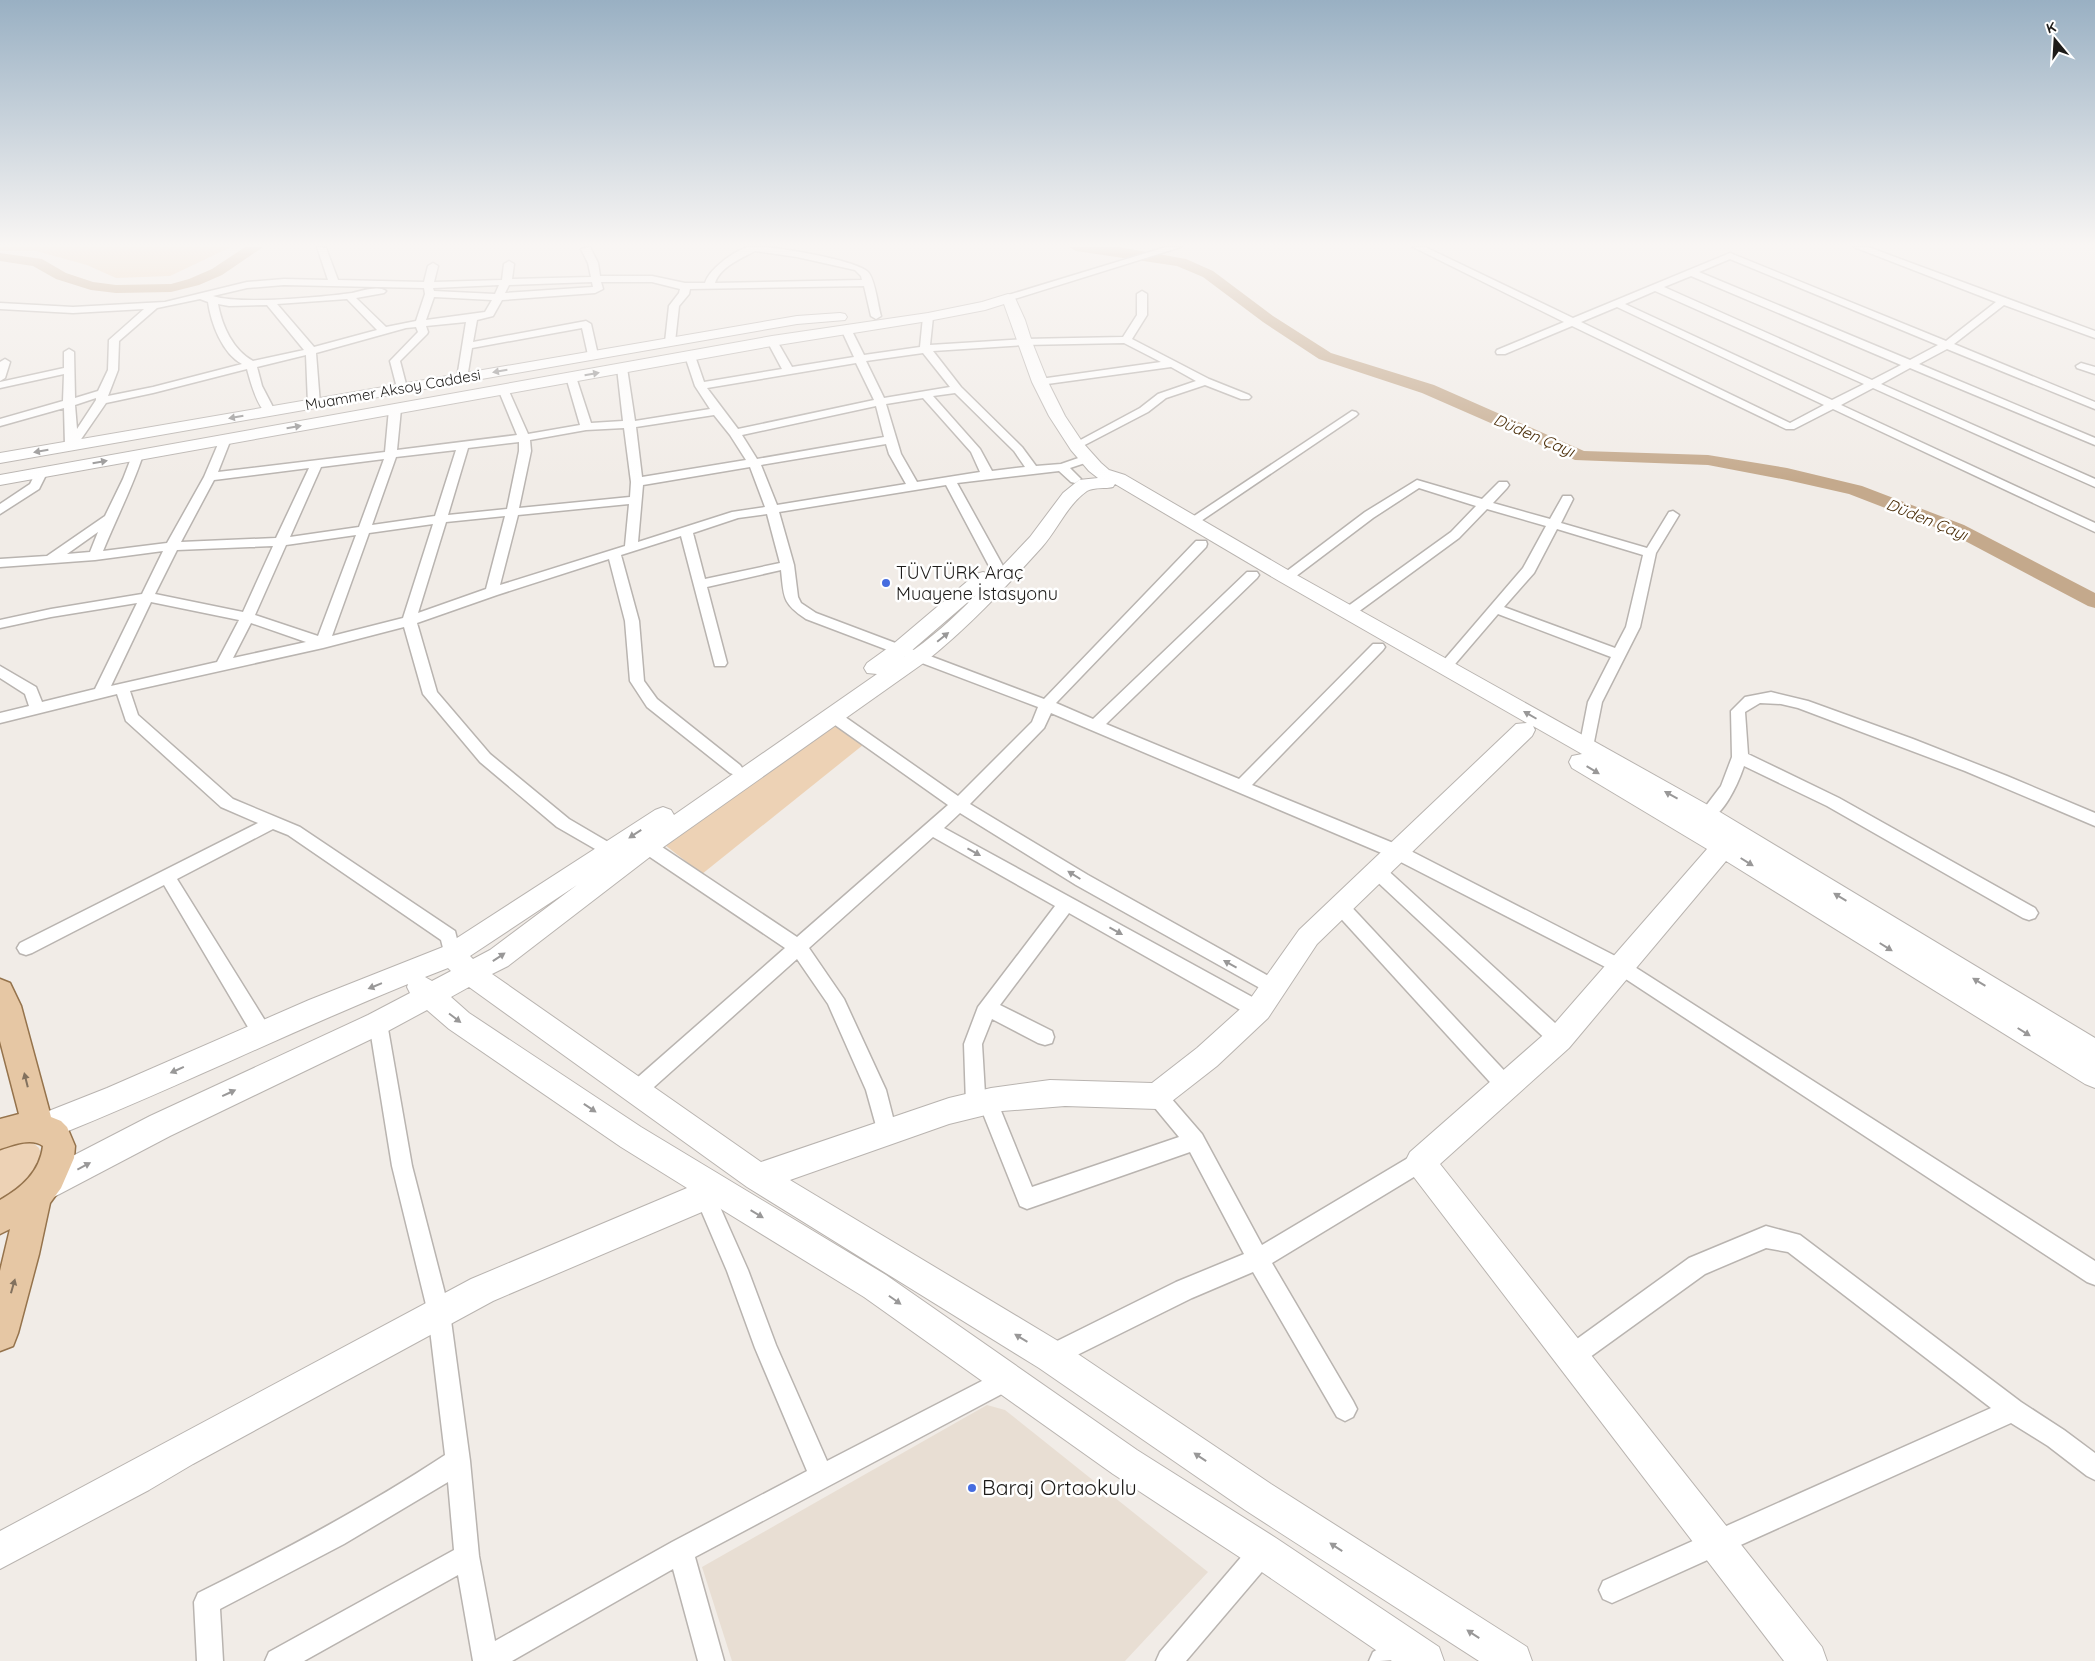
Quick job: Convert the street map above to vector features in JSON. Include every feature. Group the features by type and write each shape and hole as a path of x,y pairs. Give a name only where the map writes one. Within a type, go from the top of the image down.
{"main road":[{"name":"Muammer Aksoy Caddesi","path":"0,458 771,325"},
{"name":"Muammer Aksoy Caddesi","path":"0,480 772,341 877,325"},
{"path":"1019,325 1040,382 1088,471 1128,500 1252,575 1378,647 1439,673 1587,748 1707,815 2095,1053"},
{"path":"966,604 1037,541 1088,471"},
{"path":"0,1333 38,1191 160,1126 378,1023 428,996 462,964 609,851 908,654 949,633 966,604 1060,487 1088,471 1119,479 1349,612 1524,730 1723,847 2095,1075"},
{"path":"0,1134 23,1127 40,1127 407,973 499,958 646,846 834,716 908,654"},
{"path":"758,1177 982,1103 1034,1094 1104,1093 1157,1096 1258,1010 1308,937 1524,730"},
{"path":"1723,847 1559,1039 1420,1162 1808,1661"},
{"path":"462,964 758,1177 1050,1356 1258,1497 1513,1661"},
{"path":"407,973 428,996 459,1020 712,1193 875,1286 1125,1462 1262,1551 1403,1657"},
{"path":"0,992 6,1006 40,1127 53,1134 58,1144 58,1157 52,1172 38,1191 22,1205 0,1217"},
{"path":"0,1551 482,1290 712,1193"}],"street":[{"path":"72,445 102,396 113,370 114,340 132,325"},
{"path":"218,325 237,357 251,365 257,386 269,412"},
{"path":"289,325 311,351 314,404"},
{"path":"378,325 384,331"},
{"path":"0,423 69,403 102,396 153,390 409,325"},
{"path":"402,388 395,361 423,332 421,325"},
{"path":"462,378 471,325"},
{"path":"468,346 583,325"},
{"path":"586,325 593,355"},
{"path":"670,342 672,325"},
{"path":"927,325 925,348 957,389 1018,448 1033,472"},
{"path":"1126,340 1136,325"},
{"path":"1501,352 1566,325"},
{"path":"1577,325 1790,427 1947,345 1974,325"},
{"path":"1662,325 2095,528"},
{"path":"1739,325 2095,483"},
{"path":"1817,325 2095,442"},
{"path":"1897,325 2095,406"},
{"path":"2067,325 2095,335"},
{"path":"846,329 880,402 895,454 914,487"},
{"path":"700,386 925,348 1024,342 1126,340 1205,381 1245,397"},
{"path":"772,341 789,371"},
{"path":"69,352 69,403 72,445"},
{"path":"690,356 700,386 735,433 754,463 772,508 787,565 791,598 796,606 811,616 1046,705 1396,852 1621,967 2095,1274"},
{"path":"0,378 4,362"},
{"path":"1040,382 1173,364"},
{"path":"2081,366 2095,371"},
{"path":"622,368 637,482 631,548"},
{"path":"0,385 69,370"},
{"path":"571,377 586,427"},
{"path":"0,718 100,693 323,643 409,621 492,592 736,515 988,476 1033,472 1088,471 1144,410 1162,396 1205,381"},
{"path":"735,433 880,402 957,389"},
{"path":"492,592 512,514 525,451 524,438 503,390"},
{"path":"925,394 976,451 988,476"},
{"path":"323,643 391,455 394,409"},
{"path":"210,477 464,446 586,427 630,424 717,411"},
{"path":"1191,522 1352,414"},
{"path":"100,693 172,546 210,477 225,439"},
{"path":"637,482 890,440"},
{"path":"464,446 409,621 430,694 479,751 563,823 609,851"},
{"path":"95,556 110,518 129,479 137,455"},
{"path":"222,666 247,617 316,465"},
{"path":"0,510 35,486 41,472"},
{"path":"950,481 973,527 996,566"},
{"path":"1286,577 1369,515 1417,484 1486,506 1650,552"},
{"path":"1349,612 1455,536 1486,506 1503,485"},
{"path":"0,563 95,556 172,546 280,542 441,519 512,514 636,500"},
{"path":"1439,673 1497,609 1529,570 1567,500"},
{"path":"1587,748 1595,702 1633,627 1650,552 1673,515"},
{"path":"50,560 110,518"},
{"path":"686,530 720,663"},
{"path":"637,1090 959,805 1039,724 1046,705 1201,544"},
{"path":"614,554 632,622 637,681 652,703 735,769"},
{"path":"700,584 787,565"},
{"path":"1094,726 1252,575"},
{"path":"0,624 50,612 147,597 247,617 323,643"},
{"path":"1497,609 1619,655"},
{"path":"1241,787 1378,647"},
{"path":"0,671 31,691 38,710"},
{"path":"122,688 131,717 227,803 294,831 449,936 462,964"},
{"path":"1707,815 1728,788 1740,758 1738,711 1746,702 1760,698 1788,700 1906,742 2095,820"},
{"path":"834,716 959,805 1082,880 1273,988"},
{"path":"1740,758 1833,802 2029,913"},
{"path":"26,948 273,822"},
{"path":"932,829 1258,1010"},
{"path":"646,846 798,947 834,999 876,1090 887,1133"},
{"path":"1376,871 1559,1039"},
{"path":"167,876 262,1033"},
{"path":"1067,904 987,1007 973,1044 982,1103 1027,1199 1195,1141"},
{"path":"1340,906 1506,1086"},
{"path":"987,1007 1044,1037"},
{"path":"378,1023 402,1166 439,1313 458,1461 467,1556 486,1661 681,1551 1007,1379"},
{"path":"1157,1096 1195,1141 1258,1259 1346,1409"},
{"path":"1050,1356 1184,1290 1258,1259 1420,1162"},
{"path":"712,1193 737,1270 766,1348 822,1477"},
{"path":"1571,1357 1697,1266 1766,1237 1793,1242 2013,1410 2056,1438 2095,1468"},
{"path":"1612,1590 2013,1410"},
{"path":"210,1661 208,1602 289,1561 411,1494 458,1461"},
{"path":"681,1551 711,1661"},
{"path":"1169,1661 1262,1551"},
{"path":"278,1661 467,1556"}],"shaded area":[{"path":"832,725 839,727 863,745 702,874 665,845"},
{"path":"22,1141 33,1143 39,1148 42,1157 33,1179 0,1203 0,1146"},
{"name":"Baraj Ortaokulu","path":"987,1405 1005,1410 1208,1572 1125,1661 732,1661 702,1567"}],"waterway":[{"name":"Düden Çayı","path":"1276,325 1325,356 1428,389 1581,456 1708,460 1787,474 1855,490 1957,529 2095,601"}],"place":[{"name":"TÜVTÜRK Araç Muayene İstasyonu","path":"886,583"},
{"name":"Baraj Ortaokulu","path":"972,1488"}]}
